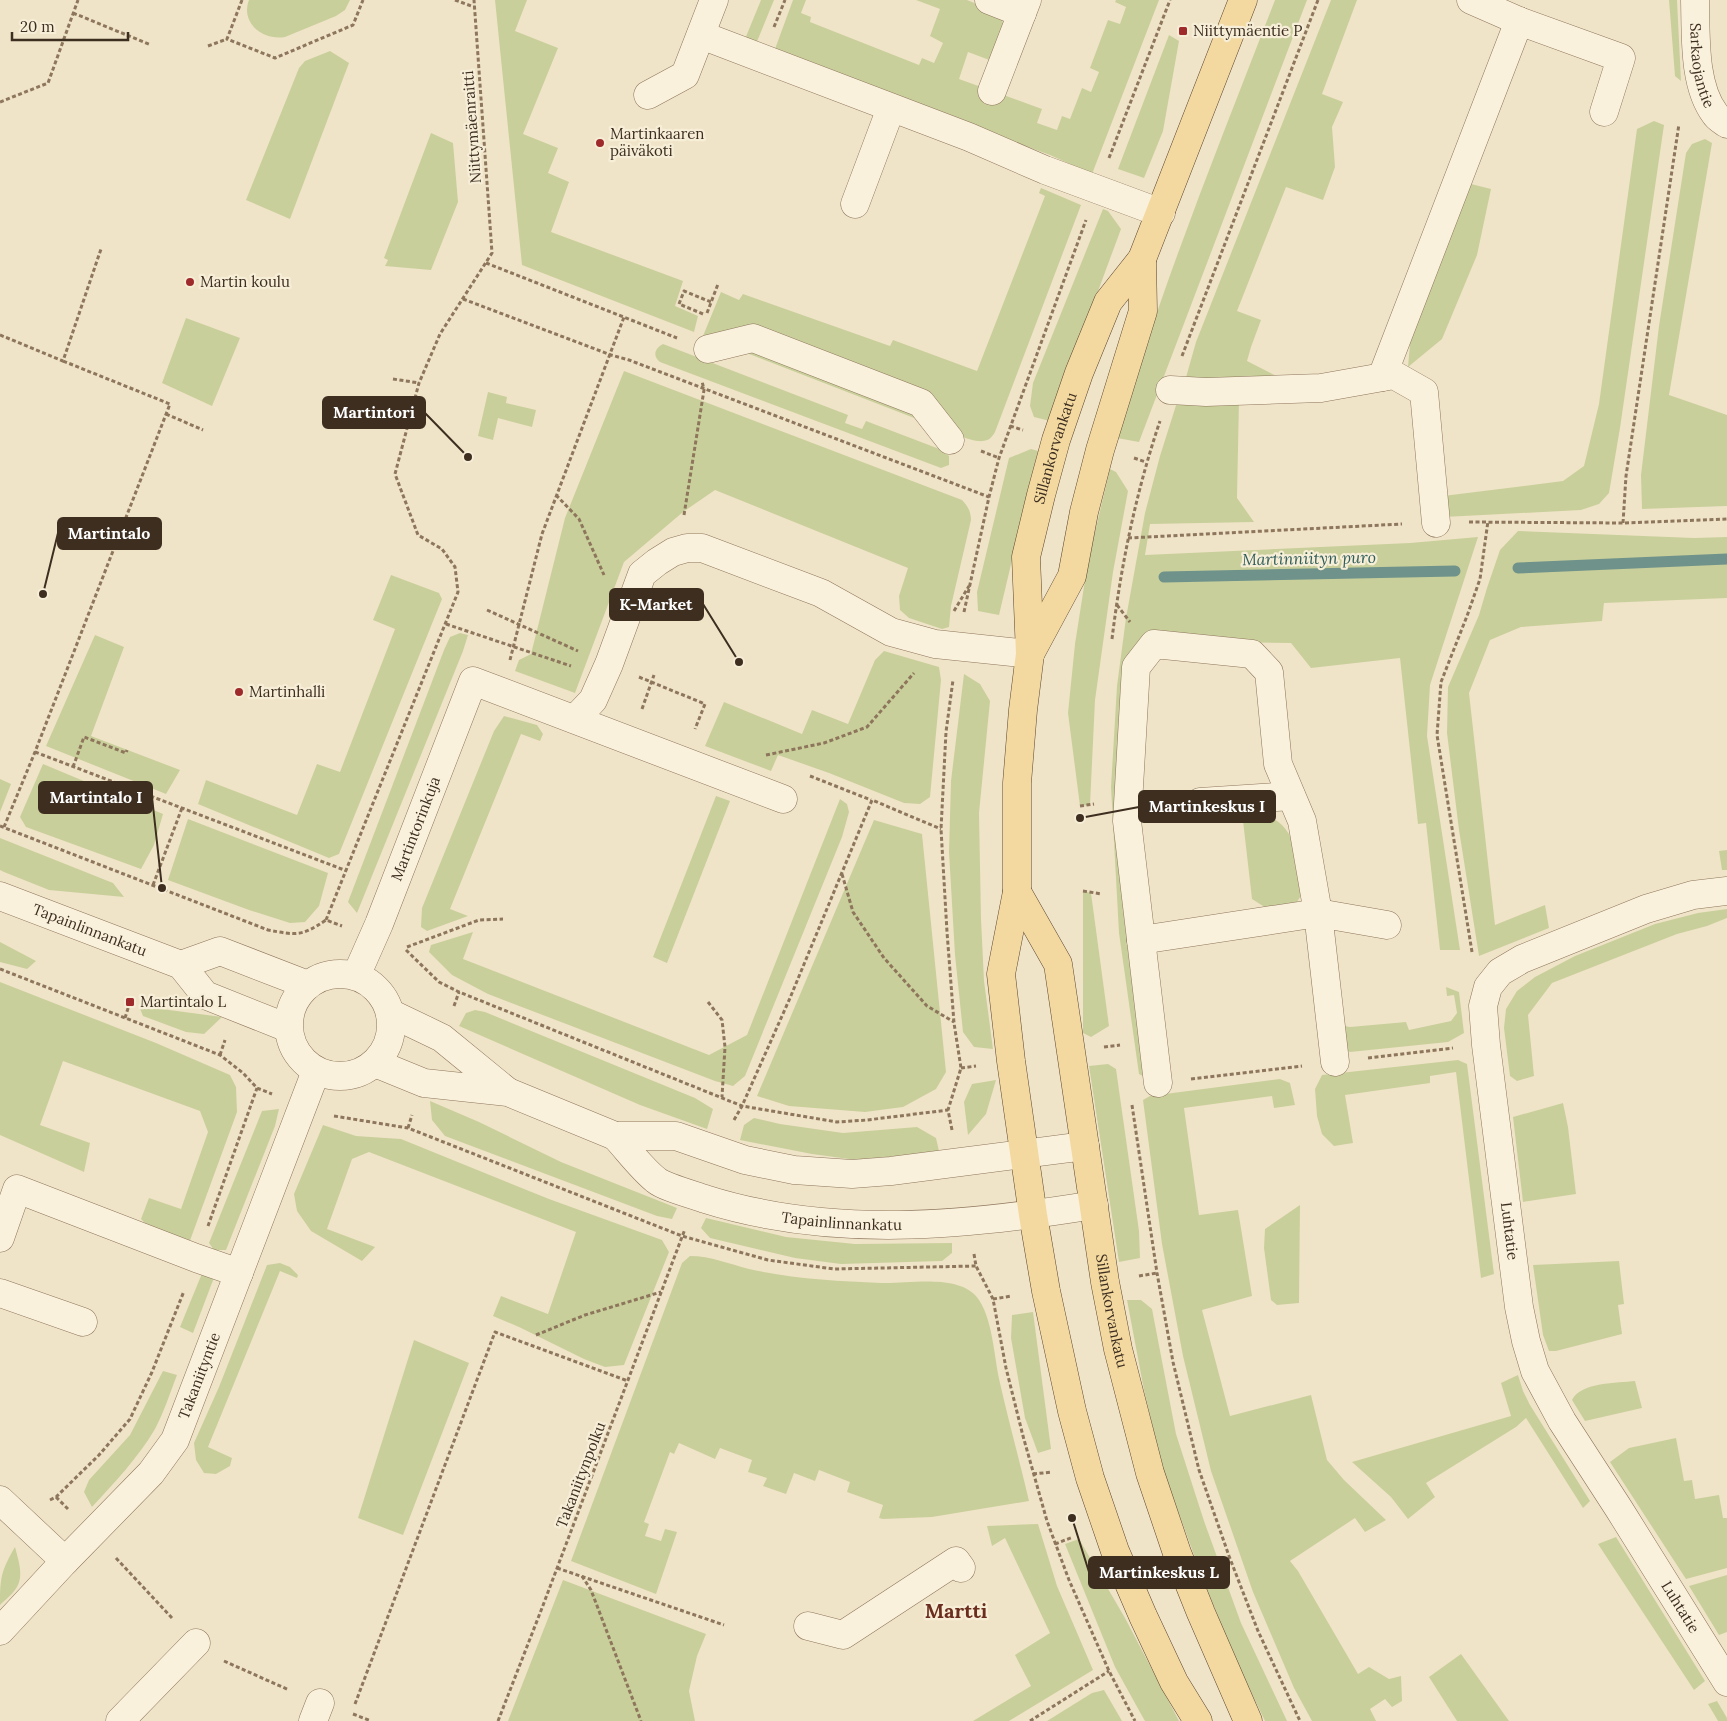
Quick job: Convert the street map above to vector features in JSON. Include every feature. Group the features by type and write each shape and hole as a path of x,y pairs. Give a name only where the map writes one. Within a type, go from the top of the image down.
{"main road":[{"name":"Sillankorvankatu","path":"1198,1721 1174,1682 1115,1551 1090,1478 1072,1411 1046,1291 1033,1215 1001,974 1017,892 1017,782 1030,654 1026,557 1056,440 1079,373 1108,302 1142,259 1243,0"},
{"name":"Sillankorvankatu","path":"1030,654 1072,576 1084,512 1098,459 1143,311 1142,259"},
{"name":"Sillankorvankatu","path":"1017,892 1058,964 1105,1282 1118,1349 1150,1472 1187,1578 1248,1721"}],"street":[{"path":"648,95 684,75 714,0"},
{"path":"989,0 1024,6 992,91"},
{"path":"1471,0 1621,58 1604,112"},
{"name":"Sarkaojantie","path":"1694,0 1702,91 1715,116 1727,124"},
{"path":"1382,377 1519,20"},
{"path":"701,35 969,137 1045,170 1161,213"},
{"path":"855,204 892,108"},
{"path":"708,349 753,338 921,403 950,440"},
{"path":"1170,390 1206,392 1321,388 1394,375 1424,392 1434,444 1436,523"},
{"path":"783,798 575,719 593,700 609,664 642,574 673,552 687,548 702,548 821,593 891,632 935,644 1030,654"},
{"path":"1158,1083 1127,821 1136,667 1154,644 1252,654 1269,672 1278,764 1302,821 1318,913 1335,1062"},
{"name":"Martintorinkuja","path":"356,976 373,938 473,681 575,719"},
{"path":"1200,802 1292,796"},
{"path":"1488,987 1500,972 1531,955 1646,909 1693,895 1727,890"},
{"name":"Tapainlinnankatu","path":"0,896 181,965 206,995 288,1028"},
{"path":"1141,940 1318,913 1387,925"},
{"path":"181,965 220,951 308,985"},
{"path":"340,973 356,976 371,984 383,997 390,1013 392,1027 390,1040 384,1052 375,1063 362,1072 347,1076 331,1076 316,1071 305,1063 291,1042 288,1028 290,1012 297,997 308,985 322,976 340,973"},
{"name":"Luhtatie","path":"1488,987 1483,1006 1486,1045 1519,1307 1535,1371 1562,1421 1727,1682"},
{"name":"Tapainlinnankatu","path":"390,1013 442,1038 508,1092"},
{"name":"Tapainlinnankatu","path":"375,1063 424,1083 508,1092 615,1136 676,1136 745,1160 794,1170 852,1174 891,1172 1085,1146"},
{"name":"Takaniityntie","path":"0,1631 64,1561 151,1473 174,1440 316,1071"},
{"name":"Tapainlinnankatu","path":"615,1136 657,1182 735,1208 800,1220 876,1226 967,1222 1033,1215 1094,1205"},
{"path":"0,1238 17,1189 239,1273"},
{"path":"0,1293 83,1322"},
{"path":"0,1500 64,1561"},
{"path":"808,1626 843,1635 956,1561 962,1568"},
{"path":"120,1721 196,1644"}],"path":[{"path":"0,102 48,83 78,0"},
{"path":"227,39 242,0"},
{"path":"208,46 227,39 276,58 353,25 363,0"},
{"path":"455,0 474,7"},
{"name":"Niittymäenraitti","path":"474,0 492,253 486,263"},
{"path":"1112,640 1128,538 1146,462 1189,338 1318,0"},
{"path":"73,13 151,45"},
{"path":"1623,523 1626,476 1679,123"},
{"path":"63,361 102,249"},
{"path":"0,335 170,404 35,752 2,826 268,930 295,935 310,931 326,920 458,592 455,567 442,549 418,535 395,474 419,383 440,334 486,263 624,317 542,534 514,646 446,624"},
{"path":"706,316 679,304 684,291 711,302"},
{"path":"463,299 611,355 629,360 988,497"},
{"path":"687,548 683,512 704,390 702,378"},
{"path":"393,379 419,383"},
{"path":"166,414 203,430"},
{"path":"556,495 579,519 605,577"},
{"path":"1488,521 1480,579 1441,682 1437,735 1472,955 1488,987"},
{"path":"759,756 824,743 867,726 914,674 935,644 970,584"},
{"path":"487,610 609,664"},
{"path":"652,682 705,704 694,732"},
{"path":"73,767 84,738 126,753 127,750"},
{"path":"35,752 346,871"},
{"path":"801,773 941,829"},
{"path":"717,1151 742,1106 790,998 872,800"},
{"path":"1080,806 1101,803"},
{"path":"152,885 182,808"},
{"path":"842,874 853,912 884,958 927,1006 954,1022"},
{"path":"1083,891 1104,895 1103,885"},
{"path":"503,919 479,920 404,948 439,982 459,992 742,1106 837,1122 948,1110"},
{"path":"326,920 373,938"},
{"path":"0,969 220,1054 243,1072 257,1088 330,1115 408,1128 682,1236 768,1260 834,1270 976,1266"},
{"path":"125,1018 130,1002"},
{"path":"708,1002 722,1020 725,1046 722,1097"},
{"path":"22,1520 34,1508 56,1498 100,1455 130,1418 152,1372 196,1258 257,1088"},
{"path":"1130,1096 1157,1274 1173,1362 1199,1470 1229,1556 1255,1622 1300,1721"},
{"name":"Takaniitynpolku","path":"498,1721 698,1196"},
{"path":"536,1335 585,1315 662,1291"},
{"path":"355,1704 495,1332 628,1381"},
{"path":"1033,1474 1057,1471"},
{"path":"1055,1544 1078,1536"},
{"path":"557,1568 724,1625"},
{"path":"582,1576 591,1590 641,1721"},
{"path":"1030,1721 1109,1671"}],"green space":[{"path":"249,0 350,0 345,10 336,16 285,37 277,38 255,29 248,16"},
{"path":"495,0 527,0 515,31 558,48 523,134 558,148 548,173 569,182 551,232 683,281 675,306 698,316 694,332 522,265"},
{"path":"761,0 774,0 756,44 745,39"},
{"path":"793,0 806,0 801,13 811,17 810,22 919,65 922,58 934,63 943,43 930,36 940,9 916,0 967,0 994,11 1001,16 1004,27 992,61 968,52 959,79 1042,109 1037,123 1057,130 1062,116 1070,119 1082,88 1091,92 1099,72 1090,68 1108,20 1120,24 1126,7 1115,2 1116,0 1159,0 1092,174 1050,155 957,121 775,49"},
{"path":"1275,0 1307,0 1139,442 1117,438 1171,272"},
{"path":"1331,0 1357,0 1322,94 1343,102 1332,127 1335,167 1323,200 1286,187 1237,311 1261,320 1247,361 1282,379 1185,381 1196,342"},
{"path":"1669,0 1677,0 1681,81 1675,76"},
{"path":"1169,35 1179,41 1163,131 1144,178 1118,169"},
{"path":"330,51 349,63 290,219 246,200 299,68 305,61"},
{"path":"1654,121 1664,125 1609,493 1599,504 1581,510 1444,517 1443,496 1563,481 1584,466 1599,404 1637,129"},
{"path":"431,133 453,143 458,202 431,270 385,266 388,260 384,258"},
{"path":"1705,139 1712,143 1669,395 1727,415 1727,506 1642,509 1641,475 1659,326 1686,153 1692,144"},
{"path":"1463,182 1491,189 1477,255 1442,339 1408,367 1412,321"},
{"path":"1041,188 1081,205 995,432 988,439 977,441 964,437 703,336 721,292 739,300 743,294 890,346 893,340 977,371 1045,196 1039,193"},
{"path":"1103,209 1108,211 1121,229 1050,421 1034,417 1030,406 1033,383"},
{"path":"186,318 240,338 212,406 162,383"},
{"path":"663,344 848,415 845,423 862,429 866,421 942,450 949,456 949,465 941,468 660,362 655,355 658,348"},
{"path":"624,371 962,500 969,509 971,520 951,606 949,627 942,629 909,618 900,610 899,596 908,568 715,490 683,512 624,562 575,693 515,671 519,660 531,654 565,518"},
{"path":"488,392 507,397 506,403 536,410 532,427 498,418 493,440 478,436"},
{"path":"1178,399 1239,400 1237,498 1254,522 1150,524 1145,555 1410,543 1478,537 1430,685 1427,736 1460,950 1440,950 1426,823 1418,824 1400,658 1311,668 1291,643 1230,642 1135,654 1149,1079 1139,1074 1119,933 1111,787 1117,686 1126,618 1145,513"},
{"path":"1031,449 1038,451 999,615 978,611 977,592 1009,458"},
{"path":"1110,469 1116,472 1128,491 1113,572 1095,700 1090,805 1080,806 1068,713 1075,644 1088,561"},
{"path":"1518,531 1694,538 1727,537 1727,598 1604,603 1602,621 1521,627 1490,640 1469,693 1495,925 1545,905 1549,928 1479,956 1459,830 1447,733 1448,687 1479,615 1500,550"},
{"path":"391,575 439,593 442,599 339,854 329,858 198,804 206,780 297,815 317,764 340,772 395,629 373,620"},
{"path":"460,633 468,635 463,651 357,913 348,902 444,650 450,637"},
{"path":"95,635 124,647 91,736 180,770 166,794 46,746"},
{"path":"884,651 939,667 941,680 930,797 920,804 904,803 778,755 771,771 705,746 724,702 802,734 812,710 848,724 875,660"},
{"path":"964,674 980,684 990,701 979,813 984,981 993,1049 974,1047 963,1032 955,955 949,852 951,781"},
{"path":"504,716 537,725 543,734 540,741 521,734 450,909 468,916 427,931 421,927 422,908 494,731"},
{"path":"43,764 163,814 154,845 141,869 26,827 20,817"},
{"path":"0,779 11,784 0,812"},
{"path":"716,796 730,801 667,963 653,957"},
{"path":"840,799 847,804 849,812 842,837 745,1076 733,1086 715,1081 488,994 452,975 429,952 431,945 473,932 463,959 709,1055 747,1035"},
{"path":"1242,812 1260,814 1273,819 1283,827 1290,837 1298,863 1302,894 1295,905 1271,911 1252,899"},
{"path":"188,819 328,873 319,906 305,922 290,923 168,880"},
{"path":"874,820 922,834 946,1072 936,1089 903,1107 865,1112 789,1106 757,1096"},
{"path":"0,838 113,883 124,897 49,890 4,872 0,870"},
{"path":"1727,850 1727,870 1722,870 1719,851"},
{"path":"1083,891 1091,893 1109,1026 1091,1037 1083,1033"},
{"path":"1727,909 1727,918 1707,926 1677,934 1552,983 1528,1015 1534,1076 1517,1081 1510,1076 1504,1028 1506,1009 1517,991 1535,977 1575,956 1655,924 1698,913"},
{"path":"0,942 36,961 27,969 0,962"},
{"path":"0,982 156,1043 230,1075 236,1087 237,1112 188,1246 151,1229 141,1219 149,1198 181,1209 208,1132 200,1111 63,1061 40,1125 90,1143 84,1172 0,1135"},
{"path":"1446,987 1459,992 1464,1033 1448,1042 1350,1052 1341,1047 1344,1026 1406,1022 1409,1030 1451,1021 1457,1013 1454,995 1447,996"},
{"path":"139,1006 222,1017 204,1034 186,1032 143,1016"},
{"path":"475,1010 485,1012 695,1098 713,1109 707,1129 640,1105 459,1026 466,1013"},
{"path":"1458,1060 1467,1064 1494,1274 1481,1278 1456,1072 1430,1076 1430,1083 1345,1095 1353,1143 1334,1146 1322,1134 1317,1116 1315,1089 1322,1075"},
{"path":"1108,1064 1116,1069 1139,1231 1140,1258 1119,1262 1089,1066"},
{"path":"1280,1079 1290,1083 1295,1105 1274,1108 1272,1096 1184,1108 1199,1215 1238,1210 1252,1296 1202,1310 1230,1416 1311,1395 1327,1460 1344,1480 1386,1520 1365,1532 1355,1518 1290,1561 1298,1571 1358,1674 1369,1667 1389,1679 1401,1676 1402,1701 1392,1707 1385,1699 1370,1709 1376,1721 1312,1721 1294,1688 1253,1592 1211,1471 1183,1356 1162,1244 1143,1100 1150,1096"},
{"path":"996,1080 986,1114 968,1135 964,1102 972,1084"},
{"path":"430,1101 479,1122 561,1162 677,1208 672,1219 657,1216 445,1136 432,1120"},
{"path":"1563,1103 1568,1127 1576,1194 1523,1202 1513,1117"},
{"path":"279,1109 275,1126 226,1250 214,1250 209,1243 262,1111"},
{"path":"754,1118 780,1124 843,1133 917,1127 936,1138 939,1151 864,1161 812,1154 740,1140 744,1125"},
{"path":"323,1125 356,1136 401,1139 549,1199 662,1240 669,1252 624,1365 605,1367 493,1316 501,1296 548,1314 576,1232 369,1152 352,1159 327,1229 375,1247 362,1261 311,1231 297,1211 294,1194"},
{"path":"1300,1205 1299,1303 1277,1305 1271,1300 1264,1248 1265,1229"},
{"path":"706,1218 786,1237 855,1244 952,1243 952,1253 942,1261 841,1264 795,1258 710,1238 701,1228"},
{"path":"690,1256 705,1257 749,1269 798,1277 881,1283 944,1282 967,1289 982,1304 986,1315 1000,1383 1029,1501 932,1517 883,1519 879,1518 883,1505 847,1492 850,1482 819,1470 815,1481 794,1473 786,1494 763,1486 767,1478 748,1472 752,1460 720,1448 715,1459 679,1443 674,1454 670,1452 644,1522 649,1524 645,1536 661,1541 665,1529 677,1532 656,1594 571,1561 682,1263"},
{"path":"1619,1261 1624,1304 1618,1305 1622,1334 1556,1351 1549,1351 1543,1335 1533,1265"},
{"path":"280,1263 290,1267 298,1275 297,1278 280,1271 208,1447 232,1458 230,1466 216,1474 204,1473 196,1460 194,1443 219,1387 267,1265"},
{"path":"203,1271 215,1275 193,1333 180,1327"},
{"path":"1127,1300 1141,1300 1152,1309 1176,1434 1204,1521 1241,1623 1287,1721 1265,1721 1235,1659 1201,1574 1163,1470 1144,1390"},
{"path":"1033,1312 1051,1449 1038,1453 1025,1418 1011,1338 1012,1315"},
{"path":"414,1340 469,1363 403,1535 358,1518"},
{"path":"163,1371 177,1375 155,1429 133,1460 92,1507 84,1492 89,1480 130,1435"},
{"path":"1518,1375 1530,1405 1590,1501 1583,1508 1526,1418 1516,1427 1426,1483 1435,1497 1408,1519 1391,1497 1352,1462 1511,1416 1501,1383"},
{"path":"1635,1381 1642,1408 1585,1421 1572,1400 1583,1390 1600,1384"},
{"path":"1676,1438 1684,1481 1692,1480 1695,1499 1719,1495 1723,1518 1727,1518 1727,1568 1686,1579 1610,1462 1629,1448"},
{"path":"1038,1524 1057,1586 1093,1670 1009,1721 973,1721 1031,1686 1015,1655 1050,1633 1005,1538 992,1546 987,1526"},
{"path":"1616,1537 1705,1681 1694,1690 1598,1544"},
{"path":"1079,1539 1125,1618 1179,1721 1145,1721 1115,1667 1065,1544"},
{"path":"15,1547 20,1567 19,1582 13,1592 0,1605 2,1575"},
{"path":"1727,1575 1727,1632 1719,1635 1689,1586"},
{"path":"563,1580 706,1634 697,1656 689,1691 695,1721 508,1721"},
{"path":"1461,1654 1509,1721 1457,1721 1429,1677"},
{"path":"1104,1690 1122,1721 1047,1721 1092,1693"},
{"path":"1717,1701 1727,1721 1718,1721 1708,1704"}],"waterway":[{"name":"Martinniityn puro","path":"1518,568 1727,559"},
{"name":"Martinniityn puro","path":"1164,577 1455,571"}],"place":[{"name":"Niittymäentie P","path":"1183,31"},
{"name":"Martinkaaren päiväkoti","path":"600,143"},
{"name":"Martin koulu","path":"190,282"},
{"name":"Martintori","path":"468,457"},
{"name":"Martintalo","path":"43,594"},
{"name":"K-Market","path":"739,662"},
{"name":"Martinhalli","path":"239,692"},
{"name":"Martinkeskus I","path":"1080,818"},
{"name":"Martintalo I","path":"162,888"},
{"name":"Martintalo L","path":"130,1002"},
{"name":"Martinkeskus L","path":"1072,1518"}],"district":[{"name":"Martti","path":"956,1611"}]}
